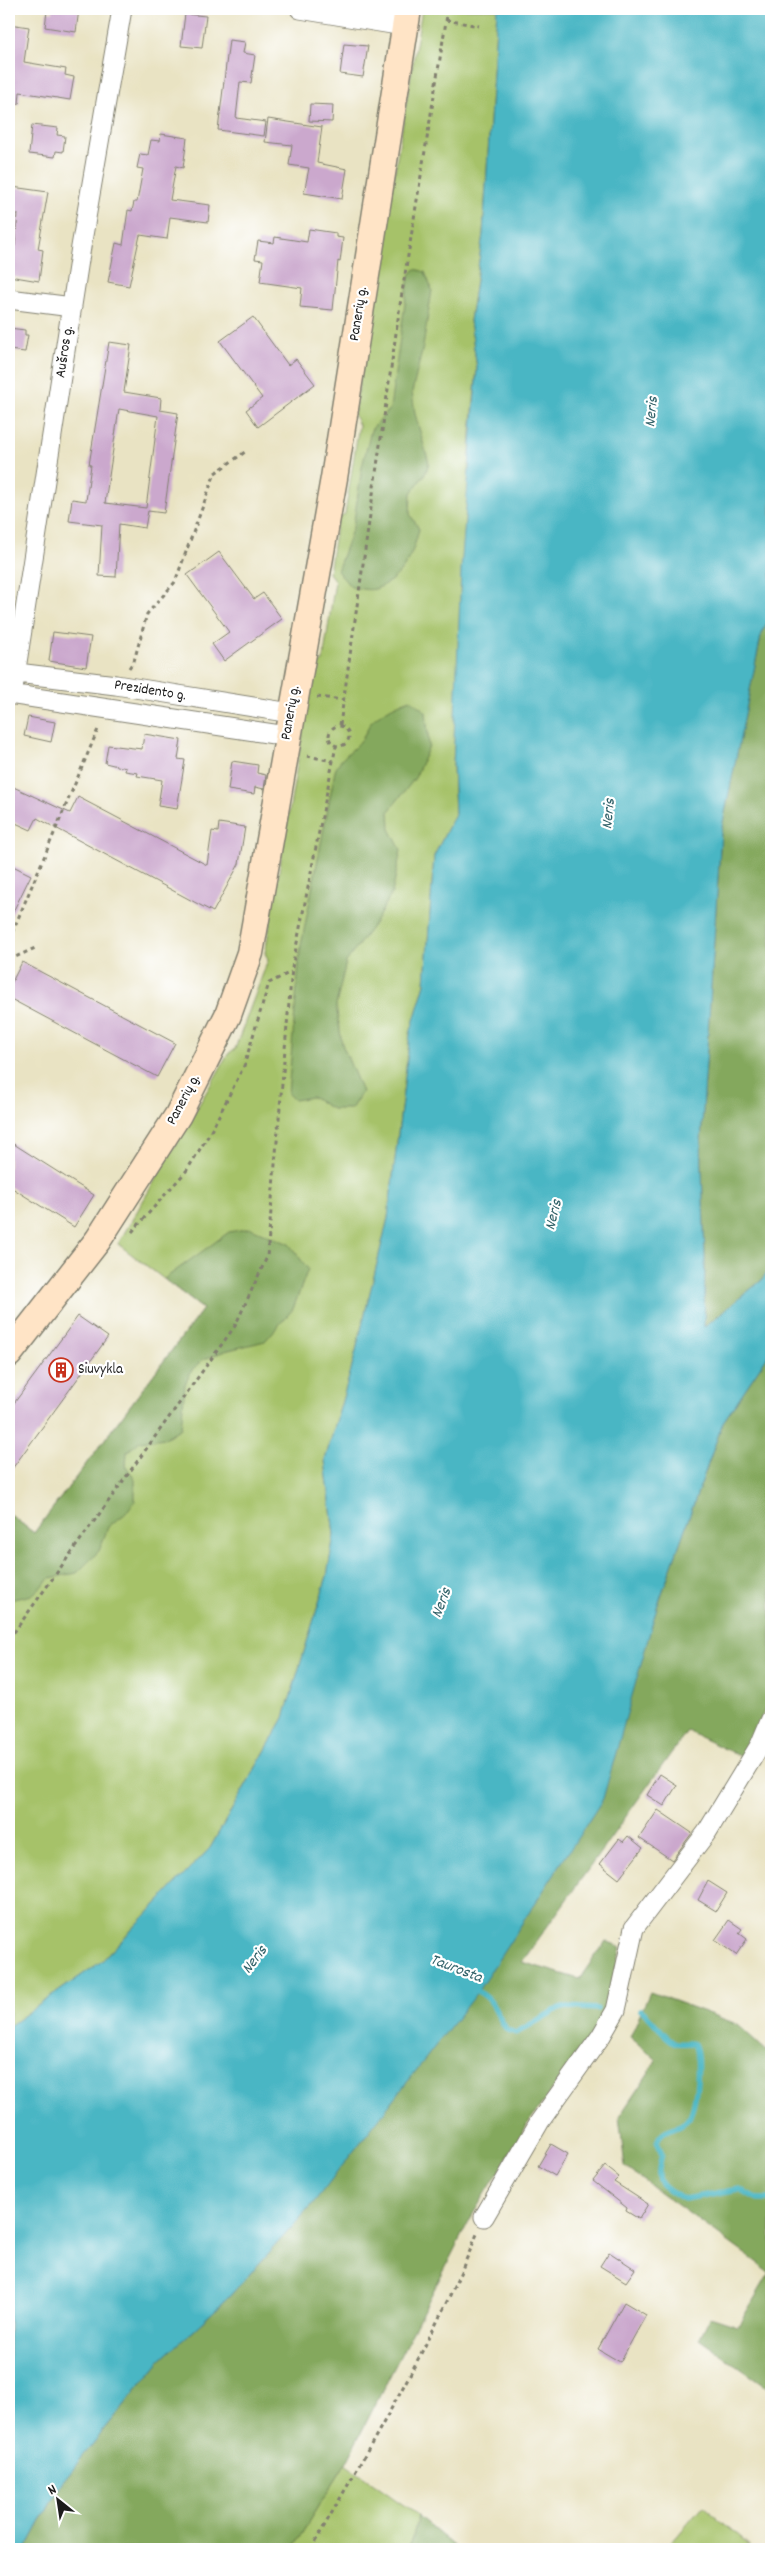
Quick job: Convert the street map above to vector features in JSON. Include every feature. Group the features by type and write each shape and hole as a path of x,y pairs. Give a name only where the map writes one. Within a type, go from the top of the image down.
{"street":[{"name":"Aušros g.","path":"10,695 12,672 122,9"},
{"path":"300,9 406,17"},
{"name":"Panerių g.","path":"9,1354 98,1240 178,1115 228,1015 250,952 334,478 406,17"},
{"path":"9,299 72,307"},
{"name":"Prezidento g.","path":"12,672 116,685 289,724"},
{"name":"Prezidento g.","path":"10,695 106,709 289,724"},
{"path":"484,2217 540,2121 601,2036 616,2010 634,1928 707,1832 760,1745 771,1719"}],"path":[{"path":"340,725 400,306 448,9"},
{"path":"446,20 479,26"},
{"path":"116,685 134,661 147,614 175,582 215,473 244,452"},
{"path":"9,940 106,709"},
{"path":"340,725 348,730 349,738 344,744 336,746 331,743 328,734 335,726 340,725"},
{"path":"9,1639 235,1326 267,1257 292,968 336,746"},
{"path":"9,960 35,948"},
{"path":"311,2549 415,2367 456,2286 484,2217"}],"green space":[{"path":"422,9 497,9 483,234 470,321 477,368 471,432 453,765 455,814 434,856 425,984 410,1034 388,1218 353,1363 325,1460 334,1535 327,1576 284,1718 210,1848 102,1961 9,2026 9,1514 34,1533 203,1309 118,1244 229,1053 235,1049 268,960 265,953 314,666 323,661 335,581 329,573 337,519 345,514 359,425 354,415"},
{"path":"415,269 425,272 432,290 423,347 412,392 415,414 429,463 425,474 411,493 410,514 419,529 414,548 400,572 385,585 372,590 366,590 351,587 337,571 353,527 362,467 371,430 390,408 409,276"},
{"path":"771,613 771,1265 762,1280 704,1327 705,1257 701,1141 721,832 761,636"},
{"path":"410,699 426,712 429,746 415,778 389,811 390,829 401,850 392,893 376,921 346,962 336,1005 342,1044 362,1092 351,1109 332,1109 312,1097 294,1100 288,1094 300,951 335,771 343,758 362,739 375,718 391,707"},
{"path":"251,1228 289,1244 308,1269 293,1309 265,1341 225,1351 202,1360 192,1370 185,1384 181,1428 165,1438 140,1441 127,1452 126,1466 135,1480 135,1501 125,1514 108,1527 99,1551 77,1573 50,1578 32,1595 9,1600 9,1514 34,1533 203,1309 164,1279 229,1232"},
{"path":"771,1351 771,1695 744,1758 687,1731 522,1962 579,1979 606,1941 621,1947 605,2016 529,2122 470,2219 345,2464 292,2549 26,2549 62,2482 160,2361 227,2299 311,2206 657,1607 723,1422"},
{"path":"650,1992 737,2024 771,2055 771,2390 699,2339 710,2317 738,2326 770,2272 625,2167 619,2117 657,2060 630,2037"},
{"path":"345,2464 418,2515 410,2549 292,2549"},
{"path":"703,2505 753,2549 680,2549 671,2542"},
{"path":"418,2516 458,2549 410,2549"}],"water":[{"name":"Neris","path":"497,9 771,9 771,613 761,636 721,832 701,1141 705,1257 704,1327 762,1280 771,1265 771,1351 723,1422 657,1607 603,1799 478,1991 311,2206 227,2299 160,2361 62,2482 26,2549 9,2549 9,2026 102,1961 210,1848 284,1718 327,1576 334,1535 325,1460 353,1363 388,1218 410,1034 425,984 434,856 455,814 453,765 461,570 477,368 470,321 483,234"}],"building":[{"path":"53,9 79,9 76,32 45,27 47,11 53,12"},
{"path":"185,14 206,16 202,48 181,46"},
{"path":"9,24 29,27 24,62 66,69 65,75 74,77 70,100 20,92 19,104 9,103"},
{"path":"229,40 245,42 243,53 255,55 251,83 240,82 236,118 266,122 264,136 218,130"},
{"path":"344,44 368,46 363,77 340,74"},
{"path":"310,104 333,105 332,122 309,121"},
{"path":"268,119 322,127 317,163 347,169 342,199 304,193 309,168 289,165 292,145 265,142"},
{"path":"32,125 58,128 57,135 65,136 63,152 56,151 55,157 29,154"},
{"path":"161,134 187,138 183,168 176,166 170,200 210,205 208,222 170,217 167,239 140,235 129,286 108,282 116,243 123,245 128,210 132,211 134,202 137,202 143,169 137,168 140,154 148,155 151,140 160,141"},
{"path":"12,187 48,192 38,249 43,250 39,281 9,276 9,245 15,246 18,214 9,213"},
{"path":"309,229 336,233 336,237 343,238 340,262 338,261 333,310 300,307 302,288 260,282 263,260 255,259 258,241 274,243 275,237 307,242"},
{"path":"253,317 288,365 296,359 315,384 258,427 246,410 262,398 220,341"},
{"path":"9,328 25,330 25,335 28,335 25,352 9,350"},
{"path":"109,342 131,345 124,392 161,398 160,410 178,413 164,513 148,511 145,528 119,524 116,577 99,576 102,525 69,521 72,499 86,501 91,465 89,465","holes":["119,409 158,416 146,508 105,503"]},
{"path":"219,552 254,599 263,593 282,619 224,661 212,644 229,632 187,575"},
{"path":"53,632 91,637 86,667 49,661"},
{"path":"28,717 55,722 51,742 24,736"},
{"path":"144,734 181,740 178,759 185,760 177,809 158,806 162,780 137,776 138,773 125,771 126,768 105,763 108,745 142,749"},
{"path":"232,761 258,765 257,773 266,775 264,789 255,787 254,794 228,790"},
{"path":"9,785 70,813 78,797 207,865 212,831 218,832 219,823 245,827 239,864 213,912 37,818 31,830 9,820"},
{"path":"9,864 31,875 9,920"},
{"path":"22,962 175,1043 157,1077 9,998 9,988"},
{"path":"9,1141 94,1195 74,1227 9,1186"},
{"name":"Siuvykla","path":"78,1316 108,1337 9,1473 9,1410"},
{"path":"660,1774 677,1785 664,1806 647,1795"},
{"path":"658,1810 692,1833 672,1860 639,1838"},
{"path":"628,1836 643,1848 619,1879 600,1864 619,1839 623,1842"},
{"path":"708,1881 727,1893 716,1911 698,1900"},
{"path":"729,1920 742,1929 739,1933 747,1939 736,1955 715,1940"},
{"path":"551,2144 568,2154 555,2176 538,2166"},
{"path":"605,2166 619,2177 614,2182 648,2204 639,2219 626,2211 627,2208 593,2181"},
{"path":"609,2252 635,2269 626,2282 600,2266"},
{"path":"624,2302 646,2315 620,2362 598,2349"}],"waterway":[{"name":"Taurosta","path":"472,1989 486,1997 494,2006 507,2030 516,2033 554,2011 566,2007 597,2009"},
{"name":"Taurosta","path":"641,2010 668,2038 677,2043 694,2044 696,2050 697,2082 690,2114 687,2120 663,2133 657,2141 662,2154 659,2172 661,2182 669,2190 684,2199 739,2189 758,2199 771,2199"}],"place":[{"name":"Siuvykla","path":"61,1370"}]}
